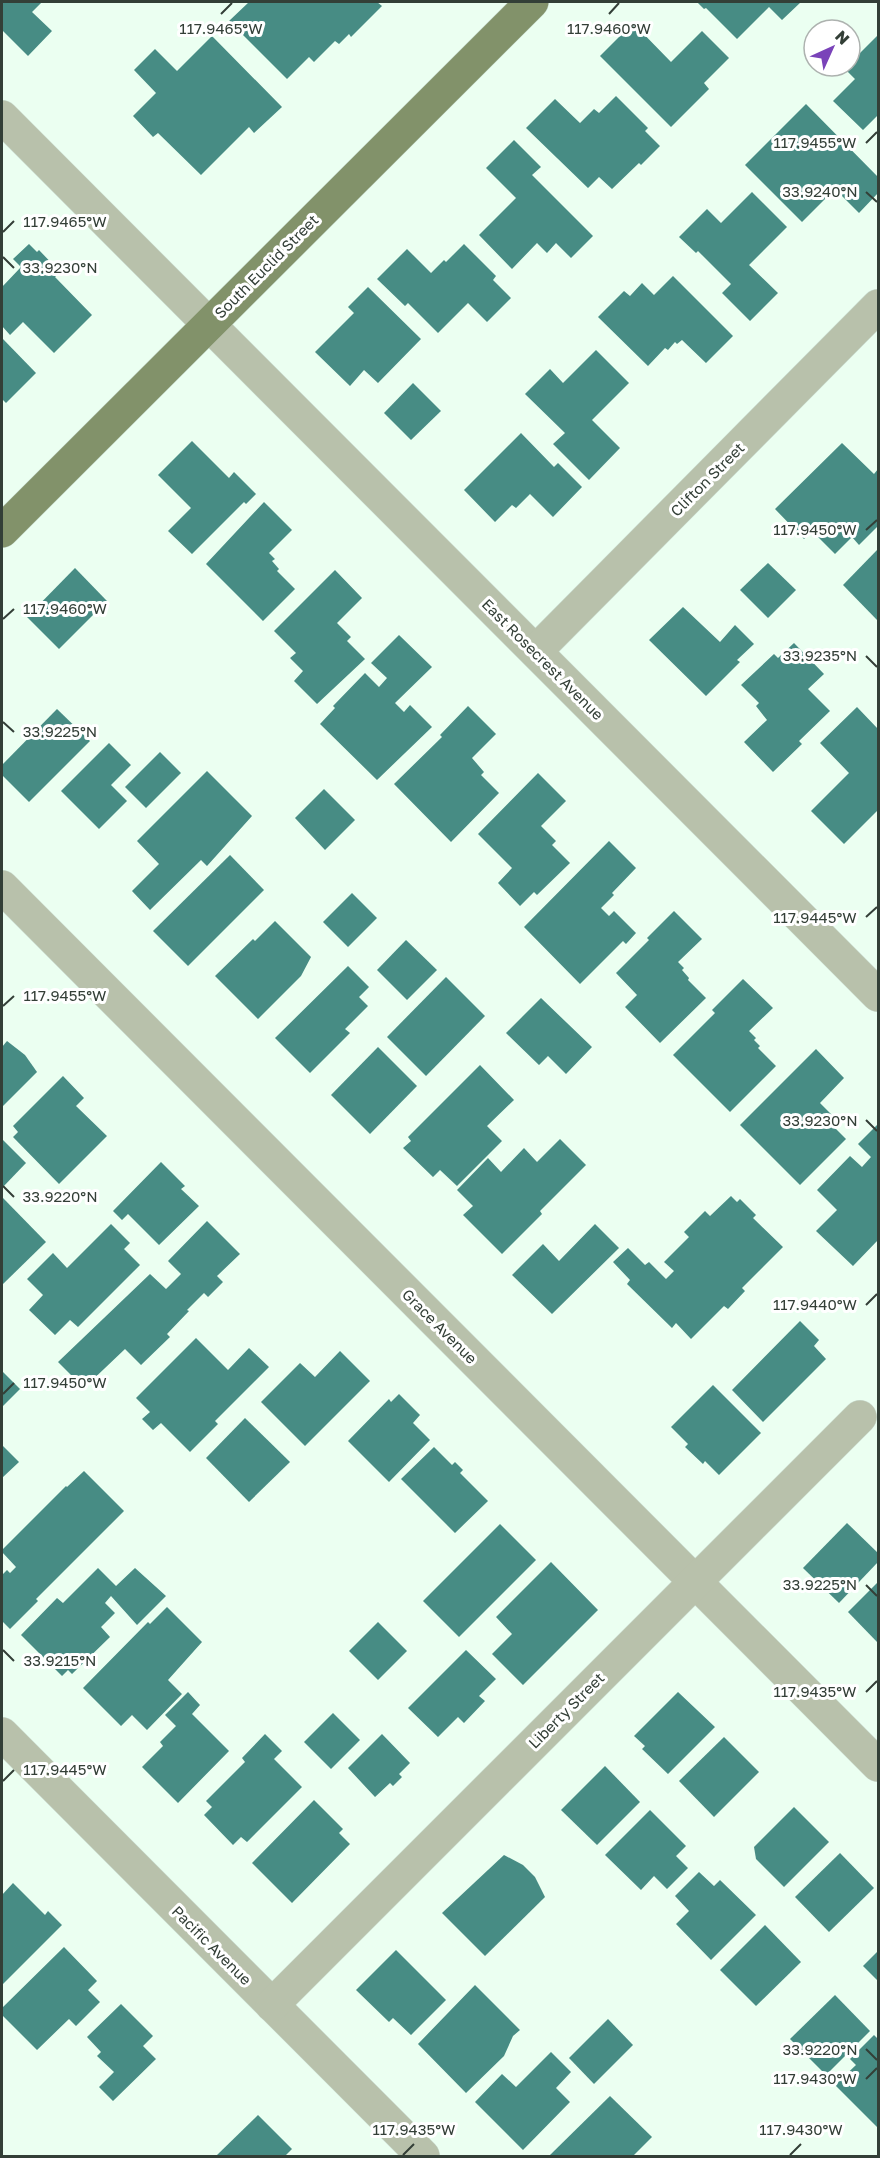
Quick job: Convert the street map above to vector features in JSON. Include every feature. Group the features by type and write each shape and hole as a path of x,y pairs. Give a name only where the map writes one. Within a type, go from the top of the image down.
{"main road":[{"name":"South Euclid Street","path":"2,531 532,2"}],"street":[{"name":"East Rosecrest Avenue","path":"2,117 879,995"},
{"name":"Clifton Street","path":"536,651 875,316"},
{"name":"Grace Avenue","path":"2,887 879,1764"},
{"name":"Liberty Street","path":"272,2005 860,1417"},
{"name":"Pacific Avenue","path":"2,1734 423,2157"}],"building":[{"path":"2,2 42,2 32,12 52,31 28,56 2,30"},
{"path":"249,2 377,2 382,6 351,37 349,34 339,44 335,41 314,62 309,57 287,79 229,21"},
{"path":"697,2 801,2 782,20 769,7 737,39"},
{"path":"633,23 671,62 702,31 729,58 704,83 709,89 671,127 600,56"},
{"path":"878,35 878,115 863,130 833,101 854,78 862,78 862,51"},
{"path":"212,36 282,107 254,133 249,127 201,175 158,133 153,137 133,116 156,93 134,70 155,49 177,71"},
{"path":"616,96 648,128 645,131 660,146 612,189 599,177 588,188 526,128 555,99 580,123 594,109 599,113"},
{"path":"806,104 878,177 878,193 859,213 835,189 802,222 745,165"},
{"path":"514,140 541,167 532,175 593,236 571,258 556,243 547,253 537,243 512,269 479,235 516,198 486,168"},
{"path":"752,192 787,227 749,265 778,293 750,321 722,293 731,284 698,251 696,253 679,237 707,209 721,223"},
{"path":"29,244 37,252 39,250 60,272 55,277 92,315 54,353 23,322 10,335 2,326 2,287 21,267 13,259"},
{"path":"464,244 496,276 493,280 511,298 487,322 468,303 438,333 408,303 405,306 377,279 407,249 431,273"},
{"path":"673,276 733,336 706,363 682,340 677,344 675,342 668,350 665,348 648,366 598,317 624,291 630,296 642,283 654,295"},
{"path":"368,287 421,339 378,383 364,370 350,386 315,352 354,313 348,307"},
{"path":"2,338 36,373 6,403 2,399"},
{"path":"596,350 629,383 592,420 620,448 589,480 553,444 565,433 525,394 550,369 563,383"},
{"path":"413,383 441,411 411,440 384,413"},
{"path":"521,433 554,467 558,463 582,487 553,517 530,494 516,508 512,505 495,522 464,490"},
{"path":"192,441 229,478 234,472 256,494 246,504 244,502 192,554 168,531 191,508 158,475"},
{"path":"842,443 874,474 878,469 878,526 859,545 852,537 835,554 812,531 804,539 775,509"},
{"path":"264,502 292,530 269,553 275,559 272,561 279,569 277,571 295,589 263,621 206,564"},
{"path":"878,549 878,621 843,585"},
{"path":"768,563 796,590 768,618 740,590"},
{"path":"75,568 107,601 59,649 27,617"},
{"path":"335,570 362,598 337,623 351,637 347,641 365,659 317,704 294,681 303,671 290,658 296,653 274,631"},
{"path":"683,607 720,642 735,625 754,644 737,660 740,662 706,696 649,640"},
{"path":"399,635 432,667 395,703 404,712 410,705 432,727 377,780 320,724 335,708 333,706 365,673 379,687 387,678 371,663"},
{"path":"794,643 824,674 808,689 830,711 799,741 802,744 773,772 744,742 767,720 756,706 759,703 741,685 774,654 778,658"},
{"path":"468,706 496,734 472,758 484,772 481,775 499,793 451,842 394,784 442,737 440,735"},
{"path":"857,707 878,729 878,810 844,844 811,811 849,773 820,743"},
{"path":"57,709 90,741 29,802 2,775 2,765"},
{"path":"109,743 131,765 111,785 127,801 99,829 61,791"},
{"path":"160,752 181,773 146,808 125,787"},
{"path":"207,771 252,816 207,866 201,860 150,910 132,891 159,864 137,841"},
{"path":"538,773 566,801 541,826 556,841 552,845 570,863 537,895 534,892 520,906 498,883 512,868 478,834"},
{"path":"324,789 355,820 325,850 295,818"},
{"path":"609,841 636,868 601,908 609,916 614,911 636,933 626,944 623,941 580,984 524,927"},
{"path":"230,855 264,890 188,966 153,931"},
{"path":"352,893 377,918 348,947 323,922"},
{"path":"674,911 702,939 678,962 684,968 682,970 689,978 688,980 706,998 660,1043 625,1007 637,995 616,973"},
{"path":"275,921 311,957 301,976 258,1019 215,976"},
{"path":"406,940 437,970 407,1000 377,970"},
{"path":"348,966 369,987 359,997 368,1006 345,1029 350,1033 310,1073 275,1038"},
{"path":"446,977 485,1016 426,1076 387,1037"},
{"path":"743,979 773,1008 749,1031 756,1038 754,1040 760,1046 758,1048 776,1066 730,1112 673,1055 715,1013 712,1010"},
{"path":"541,998 592,1047 566,1074 548,1056 539,1065 506,1033"},
{"path":"7,1041 25,1055 37,1072 2,1107 2,1047"},
{"path":"378,1047 417,1086 370,1134 331,1095"},
{"path":"816,1049 844,1078 820,1103 834,1117 829,1122 846,1139 800,1185 740,1125"},
{"path":"480,1065 514,1100 487,1126 502,1141 457,1186 440,1170 433,1177 403,1148 411,1141 408,1137"},
{"path":"63,1076 84,1098 76,1106 107,1136 59,1184 13,1137 18,1132 13,1126"},
{"path":"878,1124 878,1240 853,1266 816,1231 837,1210 817,1190 850,1156 862,1167 871,1157 858,1144"},
{"path":"2,1139 26,1163 2,1188"},
{"path":"560,1139 586,1165 540,1211 542,1214 502,1254 463,1215 473,1206 457,1190 488,1158 501,1172 524,1148 537,1162"},
{"path":"161,1162 185,1186 181,1189 199,1206 159,1245 128,1214 122,1220 113,1211"},
{"path":"731,1196 737,1202 740,1199 756,1215 753,1218 783,1247 742,1288 745,1291 728,1309 724,1306 691,1339 676,1323 672,1328 627,1284 630,1280 613,1262 628,1248 645,1265 649,1262 666,1279 674,1271 664,1262 689,1237 684,1232 705,1211 710,1216"},
{"path":"2,1199 46,1242 2,1285"},
{"path":"207,1221 240,1254 217,1276 223,1282 208,1297 204,1293 187,1310 189,1311 167,1334 170,1337 141,1365 125,1349 84,1388 58,1362 150,1274 166,1289 181,1274 168,1261"},
{"path":"111,1224 130,1243 124,1249 140,1265 78,1327 70,1320 55,1335 29,1310 43,1295 27,1279 53,1253 67,1268"},
{"path":"595,1224 619,1248 552,1314 512,1275 543,1244 559,1261"},
{"path":"800,1321 819,1340 814,1346 826,1359 763,1422 732,1390"},
{"path":"196,1338 228,1370 249,1348 269,1367 215,1421 218,1424 190,1452 161,1423 153,1430 142,1419 150,1412 136,1398"},
{"path":"340,1351 370,1381 305,1446 261,1402 300,1363 315,1377"},
{"path":"2,1371 20,1389 2,1407"},
{"path":"713,1385 761,1433 719,1475 705,1461 703,1464 685,1447 688,1444 671,1427"},
{"path":"399,1394 420,1415 413,1423 430,1440 389,1482 348,1441 389,1399 391,1402"},
{"path":"245,1418 290,1462 249,1502 206,1458"},
{"path":"2,1445 19,1462 2,1478"},
{"path":"434,1447 452,1465 455,1462 463,1470 460,1473 488,1501 455,1533 401,1479"},
{"path":"84,1471 124,1511 36,1599 38,1601 10,1629 2,1621 2,1575 7,1570 10,1573 16,1567 2,1550"},
{"path":"847,1523 878,1553 878,1562 839,1603 803,1568"},
{"path":"500,1524 536,1560 459,1637 423,1601"},
{"path":"551,1562 598,1610 523,1685 492,1654 512,1634 496,1617"},
{"path":"98,1568 116,1586 135,1568 166,1596 137,1625 111,1596 105,1603 115,1613 101,1627 110,1637 72,1674 68,1670 62,1676 21,1635 57,1598 63,1603"},
{"path":"878,1582 878,1643 848,1612"},
{"path":"167,1607 202,1642 168,1680 182,1694 147,1730 132,1715 121,1726 83,1688 148,1622 150,1624"},
{"path":"378,1622 407,1651 378,1680 349,1651"},
{"path":"466,1650 496,1679 479,1696 485,1701 464,1723 458,1717 438,1737 408,1708"},
{"path":"188,1692 200,1705 192,1714 229,1751 178,1803 142,1767 163,1746 160,1742 176,1726 165,1715"},
{"path":"678,1692 715,1727 668,1774 642,1749 645,1746 634,1736"},
{"path":"333,1713 360,1740 331,1769 304,1742"},
{"path":"265,1734 282,1751 274,1759 302,1787 247,1842 241,1837 233,1845 204,1815 212,1807 206,1801 245,1762 242,1758"},
{"path":"382,1734 410,1763 399,1774 402,1777 393,1786 390,1783 375,1797 348,1768"},
{"path":"724,1737 759,1772 714,1817 679,1781"},
{"path":"605,1766 640,1802 597,1845 561,1810"},
{"path":"314,1800 343,1829 339,1833 350,1844 292,1903 252,1863"},
{"path":"794,1807 829,1842 784,1887 756,1859 754,1847"},
{"path":"650,1810 686,1846 676,1856 688,1868 667,1889 654,1876 641,1890 605,1855"},
{"path":"840,1853 874,1888 829,1932 795,1897"},
{"path":"504,1855 523,1865 535,1877 545,1897 485,1956 442,1913"},
{"path":"699,1872 714,1886 720,1880 756,1915 711,1960 676,1924 689,1911 675,1896"},
{"path":"13,1883 45,1915 48,1911 62,1925 2,1985 2,1895"},
{"path":"765,1925 801,1962 756,2006 720,1970"},
{"path":"64,1947 97,1981 88,1990 100,2002 76,2026 69,2019 37,2050 2,2015 2,2008"},
{"path":"396,1950 446,2000 411,2035 393,2018 389,2022 356,1990"},
{"path":"878,1951 878,1981 863,1966"},
{"path":"475,1985 520,2030 513,2036 504,2056 466,2093 418,2044"},
{"path":"835,1995 870,2031 826,2075 790,2039"},
{"path":"121,2004 153,2036 143,2046 156,2059 113,2101 99,2087 114,2072 97,2056 101,2052 87,2037"},
{"path":"608,2019 633,2045 594,2084 569,2058"},
{"path":"874,2035 878,2039 878,2128 835,2085 856,2065 850,2059"},
{"path":"551,2052 571,2072 556,2088 570,2102 523,2150 475,2102 502,2074 516,2087"},
{"path":"610,2096 652,2137 633,2156 549,2156"},
{"path":"258,2115 292,2149 285,2156 216,2156"}]}
